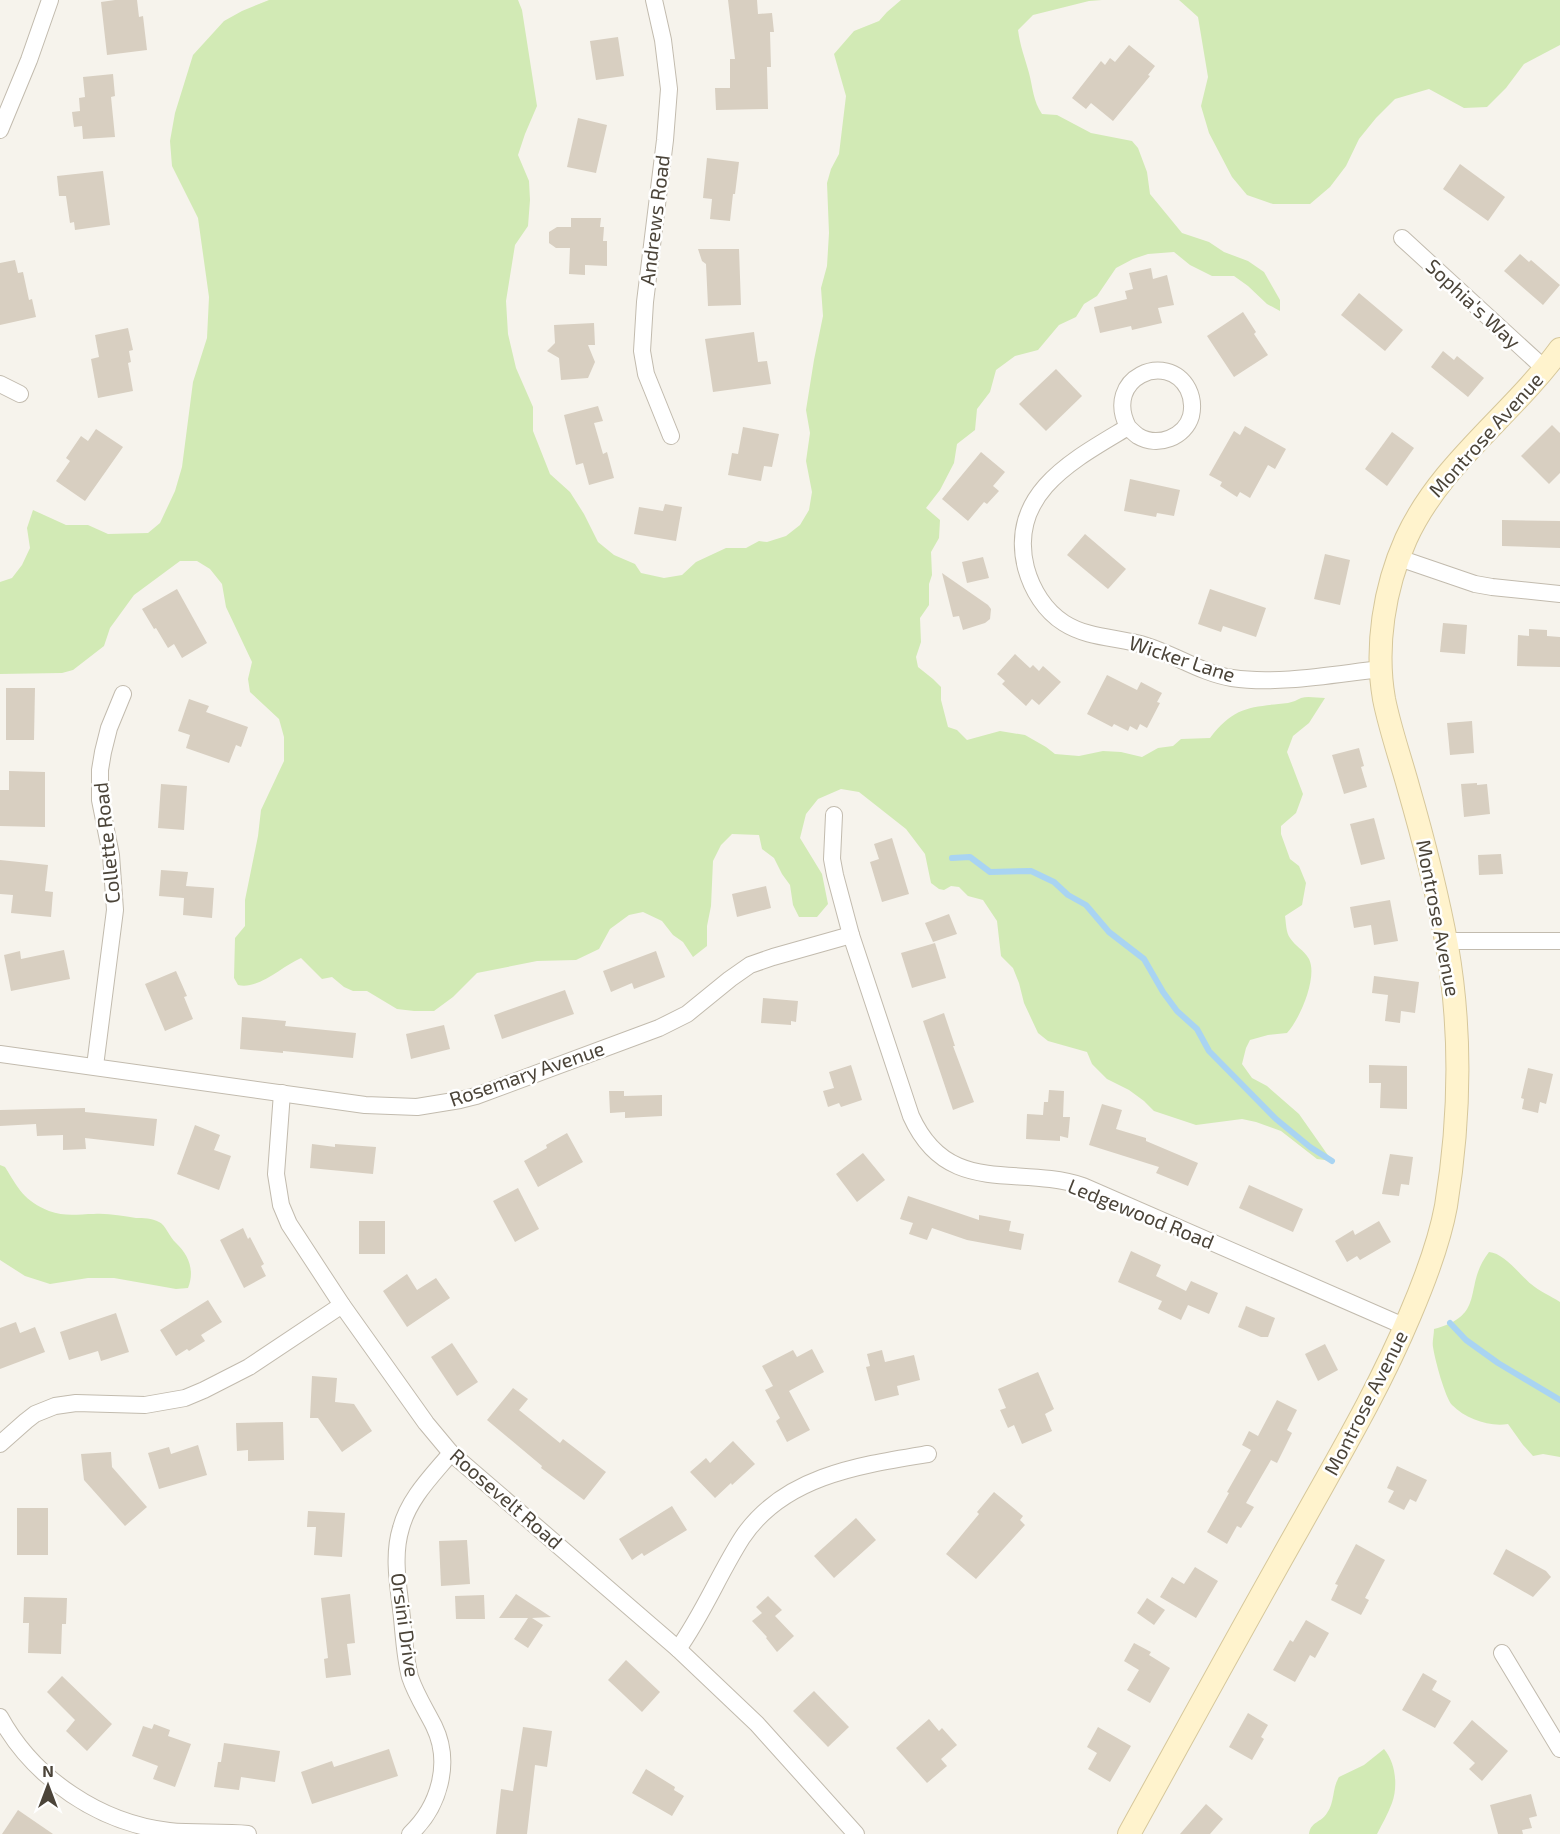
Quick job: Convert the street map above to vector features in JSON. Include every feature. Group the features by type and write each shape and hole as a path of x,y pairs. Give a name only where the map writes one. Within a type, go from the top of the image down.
{"main road":[{"name":"Montrose Avenue","path":"1129,1834 1230,1648 1378,1388 1406,1327 1438,1239 1451,1172 1458,1088 1455,998 1446,941 1429,864 1387,713 1381,669 1384,617 1399,558 1415,521 1452,470 1545,369 1560,349"}],"street":[{"path":"0,130 29,60 50,0"},
{"name":"Andrews Road","path":"654,0 663,40 669,89 645,302 642,351 646,374 671,436"},
{"name":"Sophia's Way","path":"1402,238 1545,369"},
{"path":"1160,371 1171,373 1186,386 1192,400 1192,409 1188,422 1179,434 1166,440 1148,440 1138,436 1128,427 1123,417 1123,397 1127,387 1135,378 1147,372 1160,371"},
{"path":"0,384 20,394"},
{"name":"Wicker Lane","path":"1128,427 1058,473 1044,486 1029,512 1024,529 1025,562 1034,588 1051,612 1076,629 1148,646 1231,678 1283,679 1381,669"},
{"path":"1399,558 1483,586 1560,594"},
{"name":"Collette Road","path":"95,1066 115,910 111,855 99,795 100,770 109,728 123,694"},
{"name":"Ledgewood Road","path":"834,815 832,853 834,870 850,935 911,1116 922,1138 939,1156 972,1172 1066,1181 1083,1186 1406,1327"},
{"name":"Rosemary Avenue","path":"0,1054 365,1105 425,1106 476,1095 669,1024 696,1008 740,972 761,960 850,935"},
{"path":"1446,941 1560,941"},
{"name":"Roosevelt Road","path":"282,1094 276,1174 281,1204 289,1224 342,1305 426,1423 451,1453 678,1649 757,1724 856,1834"},
{"path":"0,1444 26,1420 55,1406 76,1403 145,1405 185,1398 249,1367 342,1305"},
{"name":"Orsini Drive","path":"410,1834 432,1808 441,1781 442,1755 435,1727 417,1694 407,1666 397,1570 397,1542 412,1502 451,1453"},
{"path":"678,1649 695,1624 743,1536 767,1509 792,1492 835,1473 871,1463 928,1454"},
{"path":"1502,1653 1560,1749"},
{"path":"0,1718 19,1747 36,1766 54,1781 97,1809 122,1820 169,1831 248,1834"}],"green space":[{"path":"269,0 518,0 522,10 537,106 518,155 529,181 528,226 515,245 506,301 508,334 516,368 533,407 533,431 550,474 570,492 598,542 614,555 635,564 641,573 664,578 682,575 696,562 726,548 746,548 759,541 767,542 786,536 800,525 809,510 812,492 806,461 810,433 806,410 823,316 821,288 827,266 829,233 827,183 839,154 846,96 834,54 854,31 879,21 901,0 1102,0 1033,15 1018,30 1039,109 1042,114 1057,115 1091,133 1132,141 1138,148 1147,172 1150,194 1182,233 1209,242 1224,252 1248,261 1264,272 1280,300 1280,311 1267,304 1234,276 1212,276 1190,265 1174,252 1148,254 1116,268 1097,296 1084,304 1076,317 1059,325 1038,350 1015,356 996,370 990,392 977,409 975,430 957,444 954,463 940,490 926,508 940,520 939,538 931,552 932,575 929,584 929,605 920,618 921,642 916,657 918,667 941,687 941,700 948,727 957,730 967,740 1000,731 1025,735 1055,754 1079,756 1103,751 1142,757 1158,748 1173,746 1181,739 1210,738 1235,714 1253,707 1288,703 1304,697 1325,698 1309,723 1293,736 1287,752 1303,794 1296,813 1281,826 1281,834 1290,859 1299,866 1306,883 1302,905 1285,916 1289,936 1309,959 1311,976 1309,987 1302,1008 1287,1033 1250,1040 1242,1064 1252,1078 1267,1086 1299,1114 1332,1161 1317,1159 1281,1131 1256,1122 1242,1119 1196,1125 1154,1111 1129,1090 1107,1079 1092,1064 1087,1052 1048,1041 1038,1033 1024,1003 1013,968 1001,956 997,921 983,900 968,896 959,887 951,886 944,890 931,883 925,854 906,829 859,792 841,789 818,799 806,814 800,838 822,874 828,904 817,917 799,917 793,905 790,885 774,858 762,849 759,835 732,834 721,845 713,861 707,946 693,957 683,942 673,935 662,921 643,912 629,915 610,929 599,949 576,960 537,961 477,973 453,997 434,1011 397,1009 367,991 353,991 344,987 332,977 322,979 301,958 262,981 246,986 238,985 234,978 235,938 245,926 245,900 261,810 284,761 284,737 279,719 250,692 248,679 252,662 226,607 222,584 210,569 197,561 180,561 134,595 110,628 104,646 73,670 62,673 0,674 0,582 12,578 22,565 30,548 27,528 33,510 66,525 88,525 108,534 148,533 160,523 175,491 182,467 193,382 207,338 209,297 198,218 172,166 170,141 175,113 193,55 224,21"},
{"path":"1179,0 1560,0 1560,45 1524,64 1506,88 1487,107 1464,108 1429,89 1395,99 1359,139 1346,166 1330,187 1310,204 1273,204 1247,195 1232,177 1209,133 1201,106 1208,77 1198,17"},
{"path":"0,1165 5,1167 18,1188 33,1203 49,1211 66,1215 99,1214 150,1219 161,1224 181,1248 190,1264 191,1275 188,1288 176,1289 114,1278 88,1278 50,1284 25,1276 0,1260"},
{"path":"1489,1252 1500,1256 1534,1287 1560,1302 1560,1457 1543,1454 1533,1456 1508,1424 1486,1423 1471,1418 1452,1405 1443,1387 1433,1347 1434,1329 1462,1316 1472,1298 1481,1264"},
{"path":"1384,1749 1395,1775 1395,1790 1390,1807 1377,1834 1309,1834 1314,1824 1330,1809 1339,1777 1364,1765"}],"building":[{"path":"137,0 139,17 143,16 147,50 107,55 101,2"},
{"path":"728,0 757,0 758,14 772,13 774,32 770,32 771,67 767,67 768,109 716,110 715,88 730,88 730,59 735,59"},
{"path":"618,37 624,76 596,80 590,41"},
{"path":"1129,45 1155,66 1148,75 1150,76 1113,121 1091,103 1086,109 1072,98 1101,61 1105,65 1110,58 1115,62"},
{"path":"113,74 115,96 111,97 115,137 83,139 82,126 74,127 72,112 80,111 79,98 85,97 83,77"},
{"path":"578,118 607,125 596,173 567,167"},
{"path":"707,158 739,162 730,221 710,219 712,199 703,198"},
{"path":"1460,164 1505,197 1488,221 1443,189"},
{"path":"103,171 110,225 75,230 74,222 70,223 66,196 59,196 57,176"},
{"path":"571,218 601,218 600,227 604,227 603,241 607,241 607,266 585,265 585,275 569,274 570,248 556,248 549,243 549,232 557,227 571,227"},
{"path":"698,249 739,249 741,305 708,306 706,264 702,261"},
{"path":"1520,254 1529,262 1531,260 1560,285 1543,305 1504,271"},
{"path":"15,260 18,273 23,272 29,300 32,299 36,317 0,325 0,263"},
{"path":"1151,268 1153,279 1167,275 1174,305 1158,308 1162,323 1132,330 1131,326 1100,333 1094,307 1127,299 1125,291 1133,289 1129,273"},
{"path":"1359,293 1403,330 1385,351 1341,315"},
{"path":"1243,312 1268,355 1234,377 1207,336"},
{"path":"594,323 595,345 588,345 595,362 588,378 561,380 559,358 547,351 555,343 554,325"},
{"path":"128,328 133,350 129,351 131,362 128,363 133,391 98,398 91,359 99,357 95,335"},
{"path":"754,332 758,362 767,361 771,384 713,392 705,339"},
{"path":"1443,351 1454,360 1457,356 1484,378 1468,397 1431,367"},
{"path":"1056,369 1082,396 1046,431 1019,404"},
{"path":"598,406 603,421 594,423 603,454 607,452 614,478 589,485 583,463 576,465 564,415"},
{"path":"1552,425 1560,433 1560,473 1549,484 1521,456"},
{"path":"1245,426 1286,449 1275,469 1268,465 1250,498 1240,492 1237,497 1220,486 1222,482 1209,475 1234,431 1240,435"},
{"path":"743,427 779,434 772,467 764,466 761,481 728,475 732,453 738,454"},
{"path":"96,429 123,447 85,501 56,481 70,461 66,458 81,436 88,441"},
{"path":"1392,432 1414,448 1387,486 1365,469"},
{"path":"981,452 1005,472 993,486 999,491 987,504 984,502 968,521 942,499"},
{"path":"1130,479 1180,490 1174,516 1157,513 1156,517 1124,511"},
{"path":"665,504 682,507 676,541 634,534 639,507 663,511"},
{"path":"1502,520 1560,521 1560,548 1502,546"},
{"path":"1085,534 1126,569 1108,589 1067,555"},
{"path":"1325,554 1350,560 1340,605 1314,599"},
{"path":"983,557 989,578 967,583 962,562"},
{"path":"942,573 988,605 991,609 990,619 985,623 963,630 959,616 953,617"},
{"path":"177,589 207,643 182,658 174,644 168,648 142,609"},
{"path":"1210,589 1266,608 1256,637 1223,626 1221,632 1198,624"},
{"path":"1443,623 1467,625 1465,654 1440,652"},
{"path":"1529,629 1547,630 1547,636 1560,637 1560,667 1517,666 1518,635 1529,636"},
{"path":"1015,654 1030,668 1033,665 1039,671 1043,666 1061,682 1039,705 1032,699 1026,706 1002,684 1005,681 997,674"},
{"path":"1107,675 1137,690 1141,682 1162,693 1157,702 1160,703 1147,728 1140,724 1137,730 1130,726 1128,731 1114,724 1112,727 1087,714"},
{"path":"6,688 35,688 34,740 6,740"},
{"path":"189,699 209,706 206,712 248,727 241,747 236,745 229,763 186,748 190,735 178,731"},
{"path":"1472,721 1474,753 1450,755 1447,723"},
{"path":"1359,748 1364,766 1361,767 1367,787 1344,794 1332,755"},
{"path":"9,771 45,772 45,827 0,826 0,790 9,790"},
{"path":"1477,783 1477,785 1487,784 1490,814 1464,817 1461,784"},
{"path":"161,784 187,786 184,830 158,828"},
{"path":"1374,818 1385,859 1361,865 1350,824"},
{"path":"892,838 909,894 882,902 870,862 879,859 874,844"},
{"path":"1501,854 1503,874 1479,875 1478,855"},
{"path":"0,860 48,865 45,891 53,892 51,917 11,913 13,895 0,894"},
{"path":"161,870 188,872 186,886 214,888 212,918 183,915 184,898 159,896"},
{"path":"766,886 771,908 737,917 732,894"},
{"path":"1390,900 1398,941 1374,945 1371,925 1354,928 1350,907"},
{"path":"949,914 957,934 933,942 925,923"},
{"path":"935,943 946,978 912,988 901,953"},
{"path":"64,950 70,979 11,991 4,955 20,951 21,959"},
{"path":"656,951 665,977 634,989 632,983 611,992 603,971"},
{"path":"176,971 187,996 184,997 193,1019 165,1031 145,984"},
{"path":"1374,976 1419,982 1415,1013 1401,1011 1400,1023 1385,1021 1388,995 1372,993"},
{"path":"565,990 574,1014 502,1039 494,1015"},
{"path":"763,998 798,1001 796,1022 791,1021 791,1025 761,1023"},
{"path":"944,1013 955,1046 953,1046 974,1102 953,1110 923,1021"},
{"path":"242,1017 286,1021 285,1026 356,1033 353,1058 240,1049"},
{"path":"444,1025 450,1049 411,1059 406,1034"},
{"path":"851,1065 862,1100 841,1107 839,1103 828,1107 823,1091 834,1088 829,1072"},
{"path":"1369,1065 1407,1066 1407,1109 1380,1108 1381,1083 1369,1083"},
{"path":"1528,1068 1553,1074 1546,1104 1540,1102 1538,1113 1522,1109 1524,1099 1521,1098"},
{"path":"1049,1090 1064,1091 1063,1117 1070,1117 1068,1138 1060,1136 1060,1141 1026,1139 1027,1114 1043,1115 1044,1102 1048,1102"},
{"path":"609,1091 624,1091 624,1096 662,1095 662,1116 625,1118 625,1112 610,1113"},
{"path":"1102,1104 1122,1110 1116,1129 1146,1138 1146,1141 1198,1163 1188,1186 1156,1173 1159,1167 1089,1145"},
{"path":"85,1108 85,1112 157,1119 154,1146 85,1138 86,1149 63,1150 63,1135 37,1136 36,1124 0,1126 0,1110"},
{"path":"195,1125 220,1135 214,1150 231,1156 219,1190 177,1174"},
{"path":"567,1133 583,1162 538,1187 524,1161"},
{"path":"312,1144 335,1147 335,1144 376,1147 373,1174 310,1168"},
{"path":"863,1153 885,1180 857,1202 836,1174"},
{"path":"1390,1154 1413,1157 1409,1185 1401,1184 1399,1196 1382,1194"},
{"path":"1249,1185 1303,1209 1293,1232 1239,1208"},
{"path":"518,1188 539,1229 515,1242 493,1201"},
{"path":"908,1196 979,1220 979,1215 1011,1221 1009,1231 1024,1234 1021,1250 967,1240 932,1228 927,1240 909,1234 913,1223 900,1219"},
{"path":"359,1221 385,1221 385,1254 359,1254"},
{"path":"1379,1221 1391,1242 1360,1260 1357,1256 1347,1262 1335,1241 1353,1230 1355,1235"},
{"path":"243,1228 264,1264 261,1266 266,1276 244,1288 220,1240"},
{"path":"1131,1251 1161,1265 1156,1276 1186,1291 1191,1281 1218,1293 1209,1314 1188,1305 1181,1320 1158,1309 1162,1301 1118,1282"},
{"path":"407,1274 417,1290 436,1278 450,1298 407,1327 383,1291"},
{"path":"208,1300 222,1322 201,1335 205,1341 176,1356 160,1330"},
{"path":"1246,1306 1275,1318 1268,1337 1261,1337 1238,1327"},
{"path":"116,1313 129,1352 101,1361 98,1351 69,1360 60,1332"},
{"path":"16,1322 20,1333 35,1327 45,1352 0,1369 0,1328"},
{"path":"452,1343 478,1382 457,1396 431,1357"},
{"path":"1325,1344 1338,1370 1318,1381 1305,1354"},
{"path":"812,1349 824,1372 789,1391 810,1430 787,1442 776,1421 780,1418 765,1390 773,1386 762,1366 793,1350 797,1357"},
{"path":"882,1350 885,1362 914,1355 920,1380 897,1386 899,1395 875,1401 866,1367 870,1366 867,1354"},
{"path":"1038,1372 1054,1409 1045,1414 1052,1431 1022,1444 1014,1425 1008,1428 1000,1410 1006,1408 998,1389"},
{"path":"312,1376 337,1378 335,1402 354,1404 372,1431 342,1452 318,1418 310,1418"},
{"path":"513,1388 528,1399 519,1410 560,1443 563,1439 606,1472 584,1500 541,1468 542,1466 487,1420"},
{"path":"1277,1400 1297,1410 1287,1430 1292,1433 1277,1463 1271,1460 1246,1503 1254,1507 1241,1528 1237,1526 1227,1544 1207,1532 1251,1450 1242,1445 1249,1431 1258,1436"},
{"path":"283,1422 284,1460 248,1461 248,1450 237,1451 236,1423"},
{"path":"733,1441 755,1464 715,1498 690,1472 706,1458 710,1463"},
{"path":"198,1445 207,1475 159,1489 148,1453 169,1447 171,1454"},
{"path":"111,1452 112,1467 147,1507 125,1526 84,1480 81,1454"},
{"path":"1397,1466 1427,1480 1416,1502 1410,1499 1404,1510 1388,1502 1394,1491 1387,1488"},
{"path":"994,1492 1023,1516 1020,1520 1025,1525 976,1579 946,1554"},
{"path":"672,1506 687,1530 644,1556 642,1553 632,1560 619,1539"},
{"path":"17,1508 48,1508 48,1555 17,1555"},
{"path":"308,1511 345,1513 342,1557 314,1555 316,1527 307,1527"},
{"path":"856,1518 876,1540 834,1578 814,1556"},
{"path":"467,1540 470,1584 441,1586 439,1541"},
{"path":"1356,1544 1385,1560 1365,1598 1369,1600 1361,1615 1331,1600 1338,1585 1335,1584"},
{"path":"1506,1549 1546,1571 1551,1577 1533,1597 1493,1574"},
{"path":"1195,1567 1218,1581 1196,1618 1160,1597 1172,1577 1184,1584"},
{"path":"350,1594 355,1643 347,1644 351,1675 326,1678 324,1659 328,1658 321,1598"},
{"path":"516,1594 551,1617 532,1618 543,1625 528,1648 514,1639 528,1618 499,1618"},
{"path":"484,1595 485,1619 456,1619 455,1596"},
{"path":"768,1596 782,1610 775,1616 794,1636 777,1652 752,1621 762,1613 756,1607"},
{"path":"24,1597 67,1598 66,1624 62,1624 61,1654 28,1653 29,1623 23,1623"},
{"path":"1147,1598 1165,1610 1154,1625 1137,1613"},
{"path":"1306,1620 1329,1633 1315,1658 1310,1655 1295,1682 1273,1670 1290,1640 1293,1642"},
{"path":"1134,1643 1151,1652 1149,1655 1170,1668 1150,1703 1127,1690 1139,1670 1124,1661"},
{"path":"626,1660 660,1692 642,1712 608,1680"},
{"path":"1423,1673 1437,1681 1432,1690 1451,1701 1435,1728 1402,1710"},
{"path":"62,1676 112,1724 87,1751 66,1731 75,1720 47,1692"},
{"path":"814,1691 849,1727 828,1747 793,1711"},
{"path":"1248,1713 1268,1725 1261,1737 1264,1739 1252,1760 1229,1747"},
{"path":"929,1719 939,1731 942,1728 957,1745 941,1759 947,1766 927,1783 896,1748"},
{"path":"1472,1720 1508,1751 1482,1781 1469,1769 1475,1763 1453,1743"},
{"path":"154,1724 170,1730 168,1736 191,1744 175,1787 153,1779 158,1766 132,1756 143,1726 152,1729"},
{"path":"523,1727 552,1731 547,1767 535,1765 527,1834 496,1834 501,1789 513,1791"},
{"path":"1098,1727 1131,1746 1110,1782 1088,1769 1097,1753 1087,1747"},
{"path":"224,1743 280,1751 275,1782 241,1777 239,1790 214,1787"},
{"path":"389,1749 398,1776 312,1804 301,1772 332,1761 334,1767"},
{"path":"646,1769 675,1787 674,1790 684,1796 672,1816 632,1793"},
{"path":"1531,1794 1537,1816 1529,1818 1532,1828 1522,1830 1523,1834 1498,1834 1490,1805"},
{"path":"1206,1804 1223,1819 1210,1834 1180,1834"},
{"path":"18,1810 53,1834 2,1834"}],"waterway":[{"path":"952,858 970,857 990,872 1031,871 1054,882 1068,895 1086,905 1109,932 1144,959 1163,992 1177,1011 1197,1029 1209,1051 1276,1119 1310,1147 1332,1161"},
{"path":"1450,1323 1466,1340 1498,1363 1560,1400"}]}
